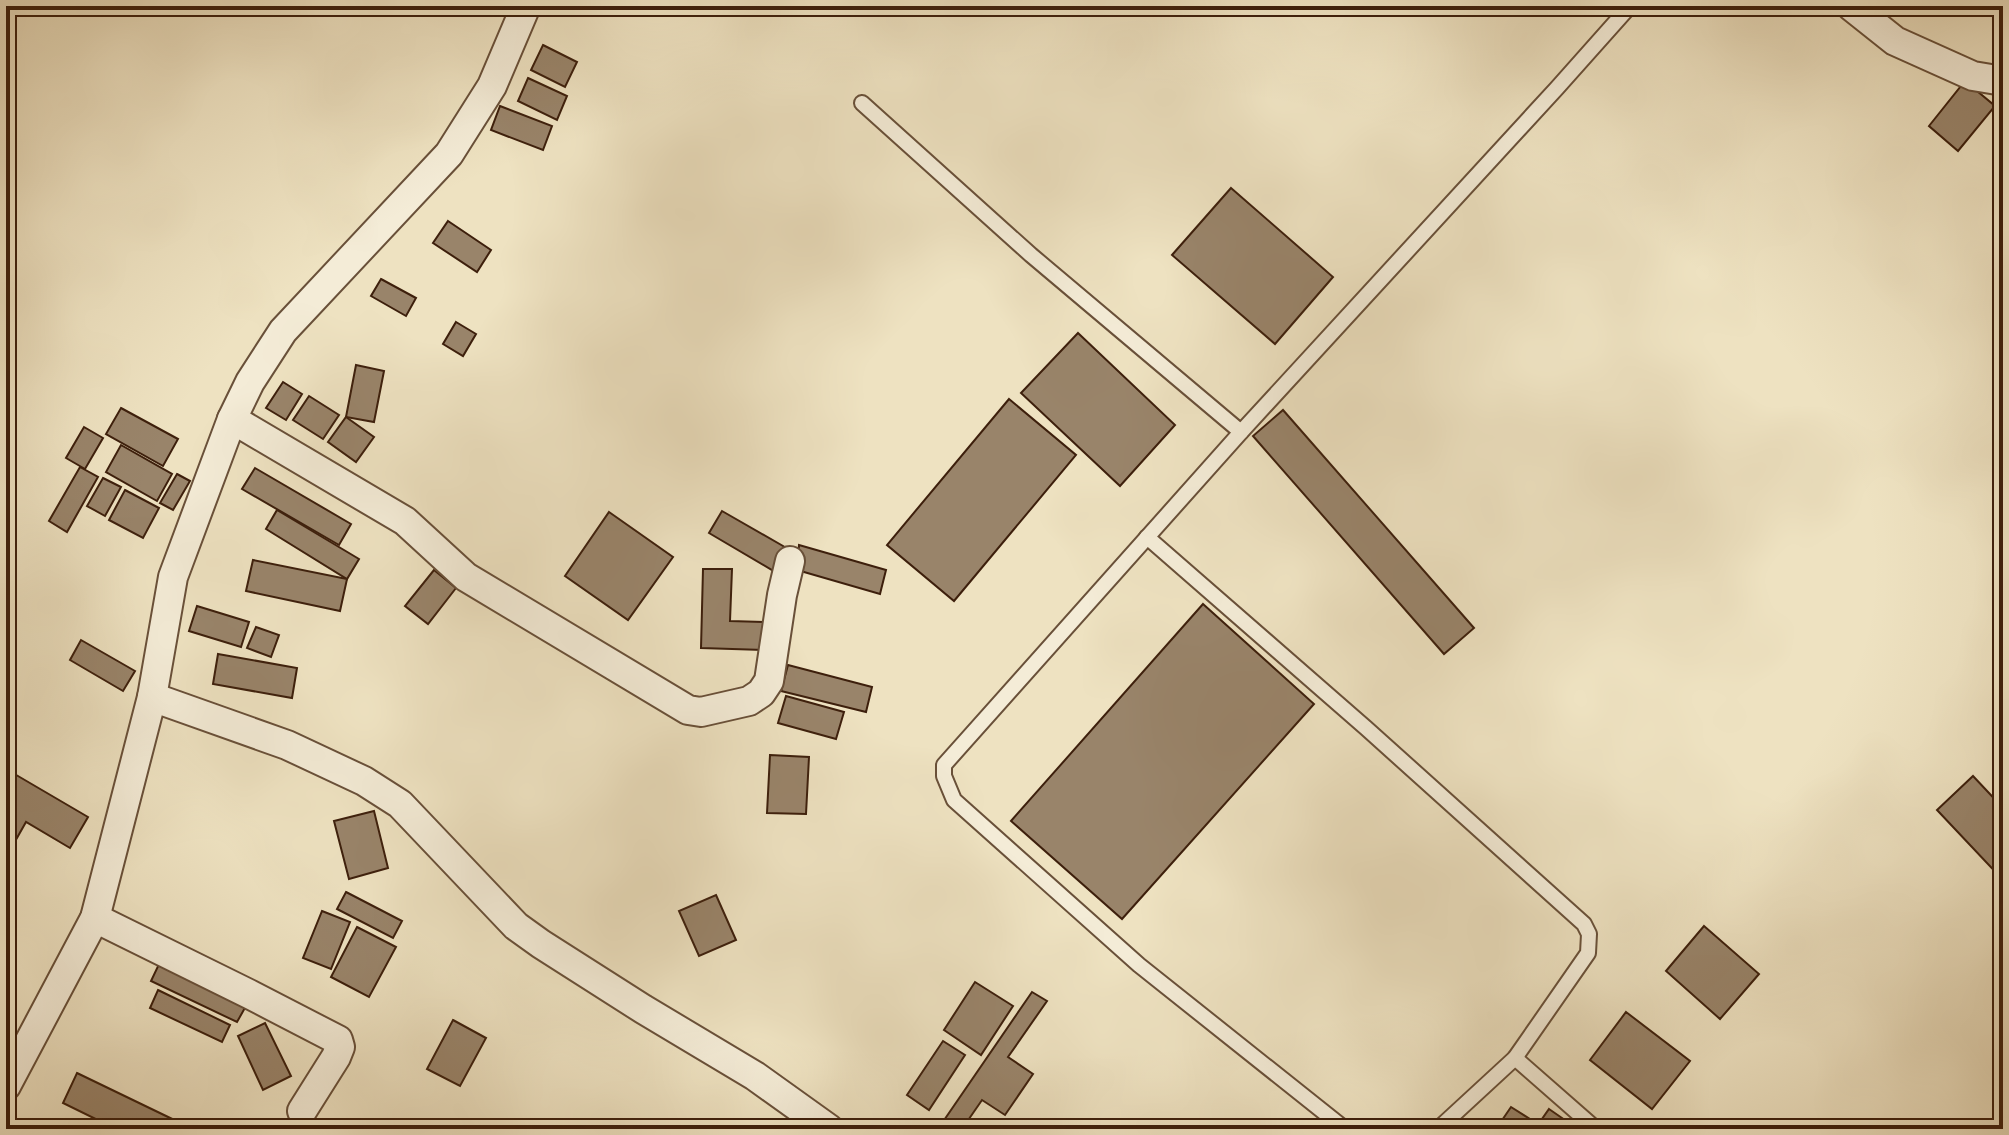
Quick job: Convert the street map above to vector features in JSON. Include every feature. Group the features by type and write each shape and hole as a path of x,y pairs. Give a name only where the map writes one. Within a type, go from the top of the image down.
{"street":[{"path":"6,1086 95,918 152,697 173,577 232,419 250,382 283,331 449,154 492,86 526,6"},
{"path":"1851,6 1895,41 1973,76 2003,81"},
{"path":"232,419 405,521 466,577 688,710 701,712 749,701 761,693 769,681 790,561"},
{"path":"152,697 287,745 364,781 400,804 516,926 643,1009 755,1076 829,1129"},
{"path":"95,918 338,1040 340,1047 336,1057 302,1111"}],"lane":[{"path":"1345,1129 1139,965 954,800 944,776 944,765 1241,432 1630,6"},
{"path":"862,103 1031,255 1241,432"},
{"path":"1147,537 1366,728 1584,924 1589,934 1588,953 1515,1058 1438,1129"},
{"path":"1515,1058 1596,1129"}],"building":[{"path":"543,45 577,62 565,87 531,70"},
{"path":"528,78 567,96 557,120 518,101"},
{"path":"1965,81 1995,106 1958,151 1929,126"},
{"path":"500,106 552,126 543,150 491,130"},
{"path":"1231,188 1333,277 1275,344 1172,255"},
{"path":"448,221 491,250 477,272 433,243"},
{"path":"381,279 416,298 406,316 371,296"},
{"path":"456,322 476,334 463,356 443,344"},
{"path":"1078,333 1175,425 1120,486 1021,393"},
{"path":"356,365 384,371 374,422 346,417"},
{"path":"283,382 302,394 286,420 266,408"},
{"path":"309,396 339,415 323,439 293,420"},
{"path":"1009,399 1076,455 954,601 887,545"},
{"path":"121,408 178,439 163,466 106,434"},
{"path":"1283,410 1474,628 1444,654 1253,436"},
{"path":"346,417 374,437 356,462 328,442"},
{"path":"84,427 103,438 85,469 66,458"},
{"path":"121,445 172,474 157,501 106,472"},
{"path":"80,467 98,477 67,532 49,521"},
{"path":"255,468 351,524 339,545 242,489"},
{"path":"177,474 190,481 173,510 160,503"},
{"path":"103,478 121,487 105,516 87,506"},
{"path":"125,490 159,508 143,538 109,520"},
{"path":"277,510 359,559 347,579 266,529"},
{"path":"722,511 790,550 777,573 709,533"},
{"path":"609,512 673,557 628,620 565,576"},
{"path":"799,545 886,570 880,594 797,570"},
{"path":"253,560 347,579 340,611 246,591"},
{"path":"703,569 732,569 730,621 768,622 767,650 701,648"},
{"path":"434,570 456,588 428,624 405,606"},
{"path":"1203,604 1314,704 1122,919 1011,821"},
{"path":"197,606 249,622 241,647 189,631"},
{"path":"256,627 279,635 271,657 247,648"},
{"path":"81,640 135,671 123,691 70,660"},
{"path":"218,654 297,668 292,698 213,684"},
{"path":"788,665 872,687 866,712 781,691"},
{"path":"786,696 844,712 836,739 778,723"},
{"path":"770,755 809,757 806,814 767,813"},
{"path":"6,769 88,817 70,848 26,822 13,845 6,840"},
{"path":"1973,776 2003,808 2003,880 1937,810"},
{"path":"374,811 388,868 349,879 334,821"},
{"path":"346,892 402,921 393,938 337,909"},
{"path":"716,895 736,940 699,956 679,911"},
{"path":"322,911 350,922 331,969 303,958"},
{"path":"1704,926 1759,974 1720,1019 1666,971"},
{"path":"357,927 396,947 369,997 331,977"},
{"path":"160,962 246,1006 237,1022 151,981"},
{"path":"975,982 1013,1006 981,1055 944,1030"},
{"path":"158,990 230,1025 222,1042 150,1008"},
{"path":"1032,992 1047,1001 1008,1057 1033,1074 1005,1115 982,1100 962,1129 938,1129"},
{"path":"1626,1012 1690,1061 1652,1109 1590,1060"},
{"path":"453,1020 486,1038 460,1086 427,1069"},
{"path":"265,1023 291,1076 263,1090 238,1036"},
{"path":"943,1041 965,1055 929,1110 907,1095"},
{"path":"77,1073 193,1129 116,1129 63,1103"},
{"path":"1511,1107 1530,1119 1523,1129 1496,1129"},
{"path":"1549,1109 1575,1127 1574,1129 1535,1129"}]}
